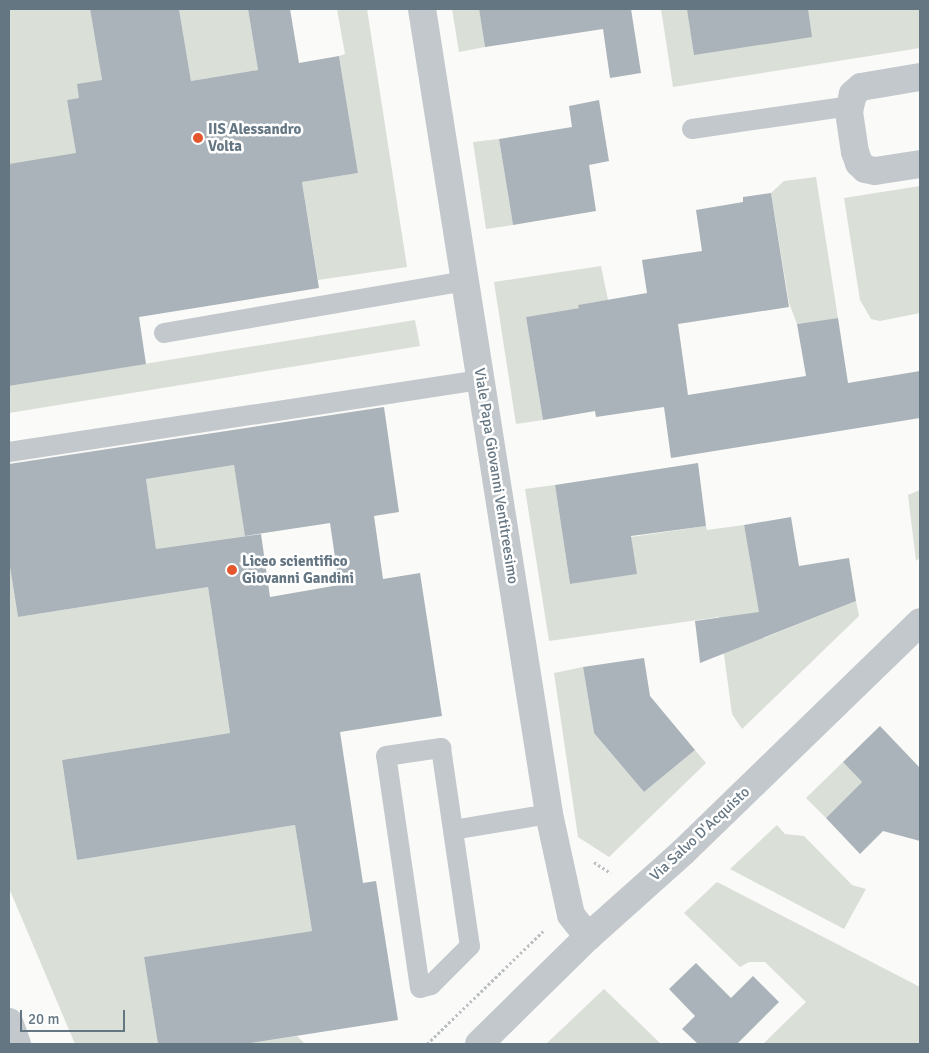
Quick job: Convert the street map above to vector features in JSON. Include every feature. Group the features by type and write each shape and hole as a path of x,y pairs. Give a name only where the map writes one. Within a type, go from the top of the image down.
{"street":[{"name":"Viale Papa Giovanni Ventitreesimo","path":"422,9 549,814 571,915 588,937"},
{"path":"920,77 861,87 853,94 849,106 855,152 859,163 865,169 875,171 920,164"},
{"name":"Via Salvo D'Acquisto","path":"479,1044 588,937 683,852 920,622"},
{"path":"9,1022 17,1044"}],"lane":[{"path":"692,129 849,106"},
{"path":"164,333 465,281"},
{"path":"9,452 481,380"},
{"path":"441,748 453,830 470,946 431,985 420,988 386,756 441,748"},
{"path":"453,830 549,814"}],"shaded area":[{"path":"9,9 90,9 102,80 79,98 67,100 77,158 9,164"},
{"path":"179,9 248,9 258,70 191,81"},
{"path":"337,9 367,9 407,267 318,280 302,182 358,173 339,56 345,54"},
{"path":"452,9 479,9 485,47 459,52"},
{"path":"661,9 920,9 920,48 673,87"},
{"path":"499,139 513,225 486,229 473,142"},
{"path":"816,177 838,318 797,324 789,303 771,193 784,181"},
{"path":"920,186 920,313 880,321 871,319 860,300 844,198"},
{"path":"601,266 608,300 579,305 579,308 526,317 543,420 516,424 494,282"},
{"path":"415,320 420,346 9,413 9,386"},
{"path":"234,465 246,536 156,549 146,479"},
{"path":"555,485 570,584 636,574 631,537 706,526 707,530 744,525 764,638 856,601 859,616 742,729 732,714 719,617 549,641 525,489"},
{"path":"920,490 920,557 916,561 908,495"},
{"path":"9,561 18,617 208,587 230,733 62,760 77,860 295,825 312,931 144,957 158,1044 75,1044 9,888"},
{"path":"583,667 594,733 644,792 695,750 706,763 609,857 578,837 554,673"},
{"path":"843,762 862,782 826,818 806,798"},
{"path":"777,825 785,834 804,836 852,885 866,889 844,929 730,869"},
{"path":"717,882 920,987 920,1044 763,1044 806,1002 765,962 749,962 740,967 684,913"},
{"path":"604,989 661,1044 546,1044"},
{"path":"297,1036 305,1044 244,1044"}],"building":[{"path":"90,9 179,9 191,81 258,70 248,9 290,9 299,63 339,56 358,173 302,182 319,288 139,317 146,364 9,386 9,164 76,153 67,100 79,98 77,84 102,80"},
{"path":"479,9 631,9 641,73 610,78 603,29 485,47"},
{"path":"687,9 808,9 812,37 694,55"},
{"path":"599,100 609,161 589,165 596,211 513,225 499,139 572,127 569,106"},
{"path":"771,193 789,307 678,324 688,395 806,376 797,324 838,318 848,383 920,371 920,418 671,458 664,407 596,417 595,411 543,420 526,317 579,308 578,305 647,293 642,260 702,251 696,210 743,202 743,197"},
{"path":"384,407 399,512 374,516 383,579 420,573 442,716 340,732 363,883 376,881 398,1020 244,1044 158,1044 144,957 312,931 295,825 77,860 62,760 230,733 208,587 18,617 9,561 9,464","holes":["234,465 245,536 330,523 339,585 270,597 261,534 156,549 146,479"]},
{"path":"698,463 706,526 631,536 637,574 570,584 555,485"},
{"path":"791,517 799,566 849,558 856,601 700,663 695,621 759,612 744,525"},
{"path":"644,658 650,696 695,750 644,792 594,733 583,667"},
{"path":"880,726 920,768 920,841 883,831 860,854 826,818 862,782 843,762"},
{"path":"696,963 731,998 753,976 779,1002 737,1044 698,1044 682,1029 695,1016 669,989"}],"place":[{"name":"IIS Alessandro Volta","path":"198,138"},
{"name":"Liceo scientifico Giovanni Gandini","path":"232,570"}]}
